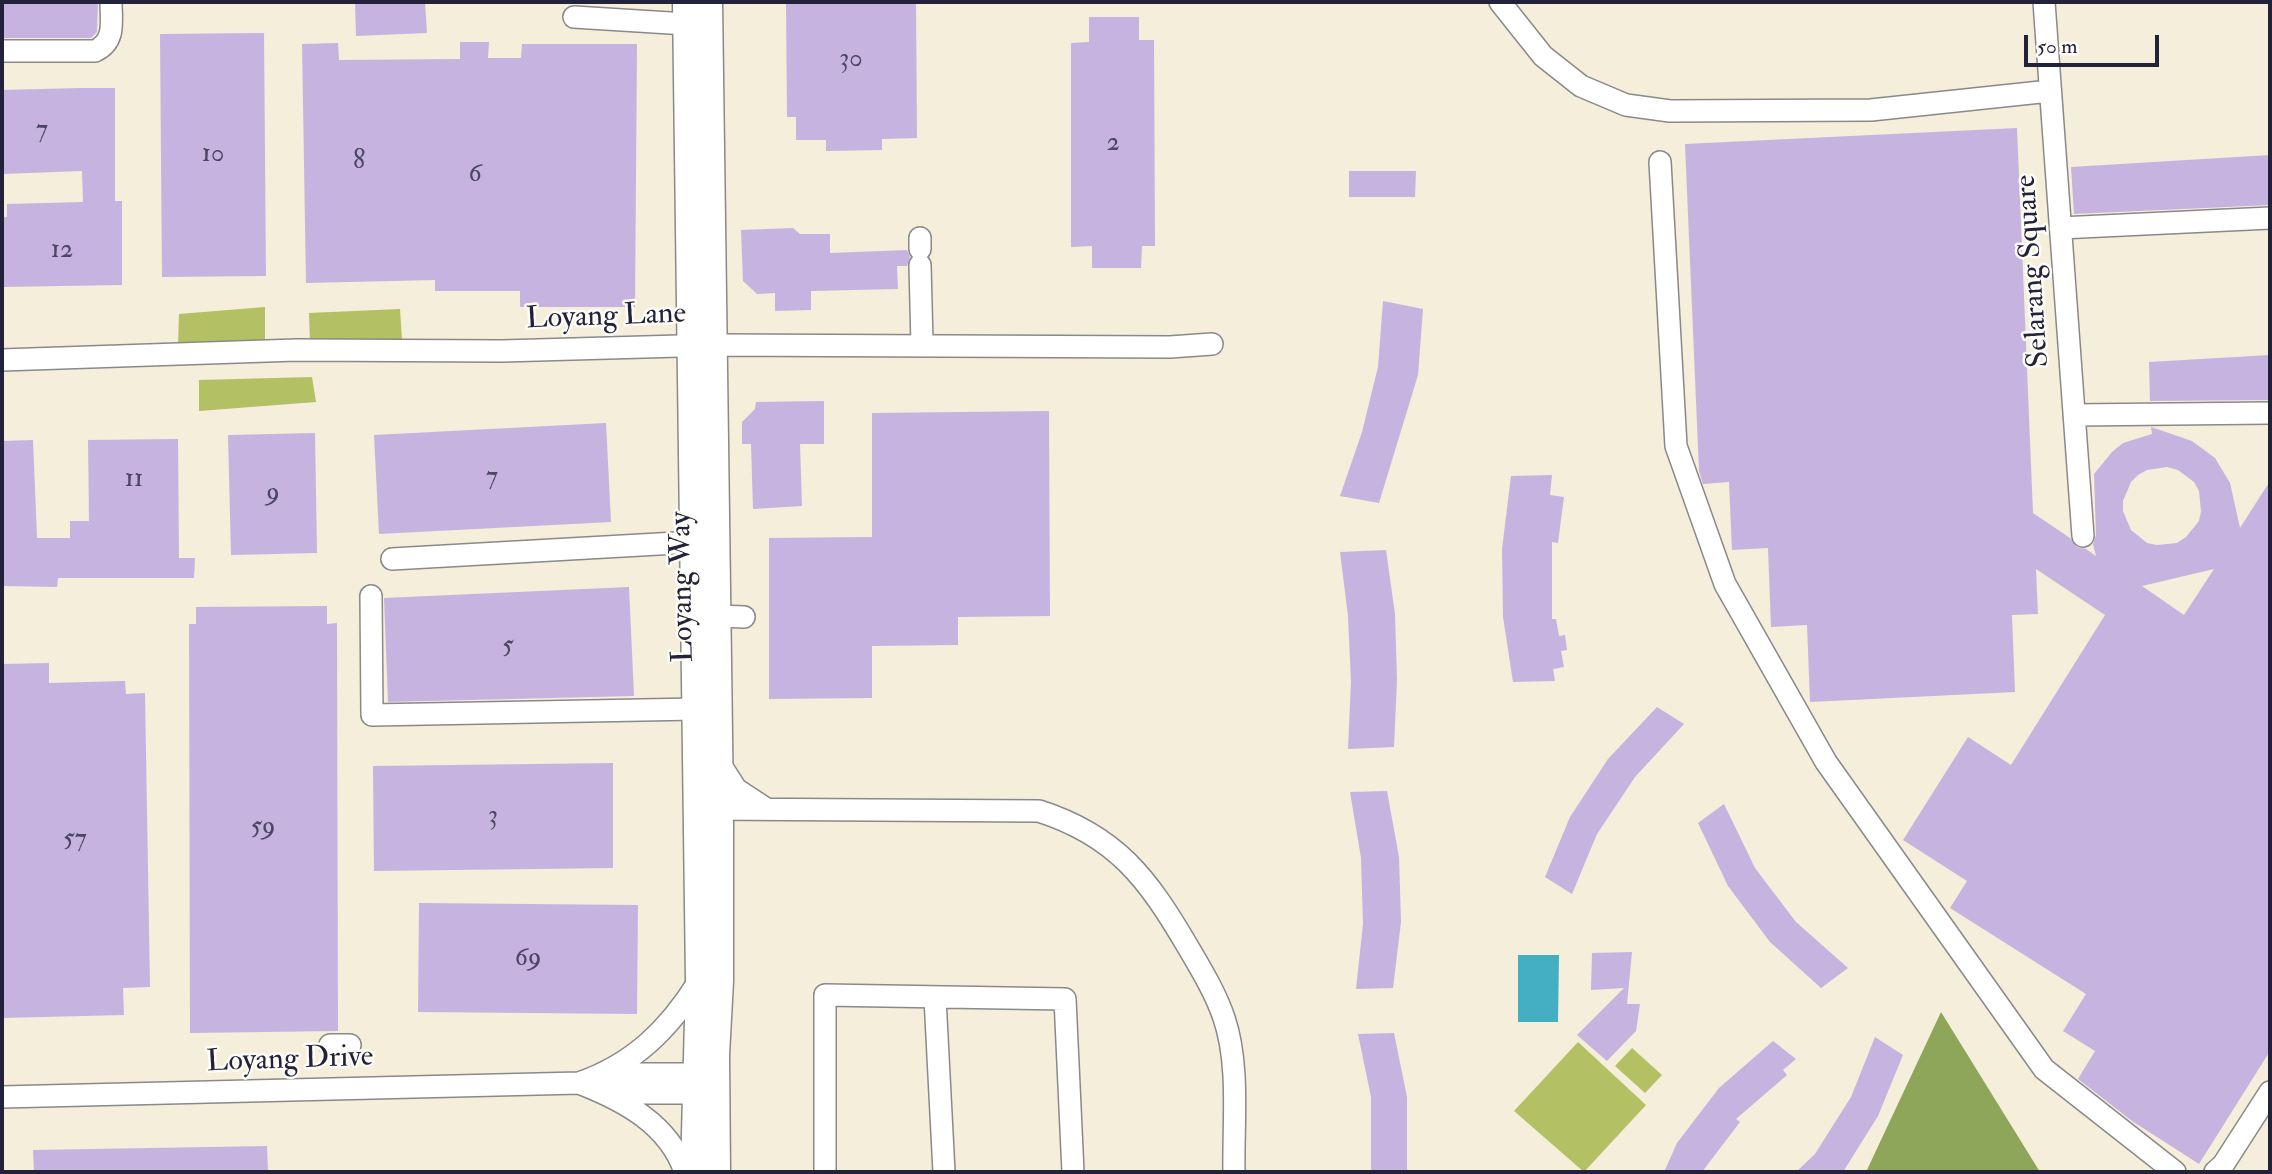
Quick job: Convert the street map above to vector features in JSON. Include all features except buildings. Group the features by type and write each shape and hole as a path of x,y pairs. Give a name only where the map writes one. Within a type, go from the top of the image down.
{"main road":[{"name":"Loyang Way","path":"694,1172 708,1083 709,808 696,709 694,542 703,345 709,2"},
{"name":"Loyang Way","path":"686,13 703,345 731,617 720,764 709,808 699,981 717,1172"}],"street":[{"path":"2,51 95,51 106,46 111,36 111,2"},
{"path":"1500,2 1543,56 1581,86 1626,104 1670,111 1871,110 2050,91"},
{"name":"Selarang Square","path":"2044,2 2083,536"},
{"path":"574,17 686,13"},
{"path":"1660,162 1676,446 1725,584 1826,762 2044,1069 2175,1172"},
{"path":"2060,228 2270,218"},
{"path":"920,251 922,344"},
{"name":"Loyang Lane","path":"2,360 296,350 502,351 703,345 1213,344"},
{"path":"2074,415 2270,414"},
{"path":"392,559 694,542"},
{"path":"371,596 372,715 696,709"},
{"path":"720,764 736,789 767,809"},
{"path":"709,808 1005,810 1032,824 1074,837 1104,853 1130,877 1157,913 1232,1059 1234,1172"},
{"path":"605,1083 657,1038 678,1015 699,981"},
{"path":"825,1172 825,995 1065,999 1073,1172"},
{"path":"935,998 944,1172"},
{"name":"Loyang Drive","path":"2,1097 579,1083 708,1083"},
{"name":"Loyang Drive","path":"605,1083 653,1125 668,1142 685,1172"},
{"path":"2215,1172 2270,1092"}],"green space":[{"path":"265,307 265,342 178,346 179,314"},
{"path":"400,309 402,340 310,344 309,313"},
{"path":"312,377 316,402 199,411 199,380"},
{"path":"1941,1012 2040,1172 1866,1172"},
{"path":"1578,1042 1646,1105 1584,1172 1514,1111"},
{"path":"1632,1048 1662,1075 1645,1093 1615,1066"}],"water":[{"path":"1518,955 1559,955 1558,1022 1518,1022"}]}
